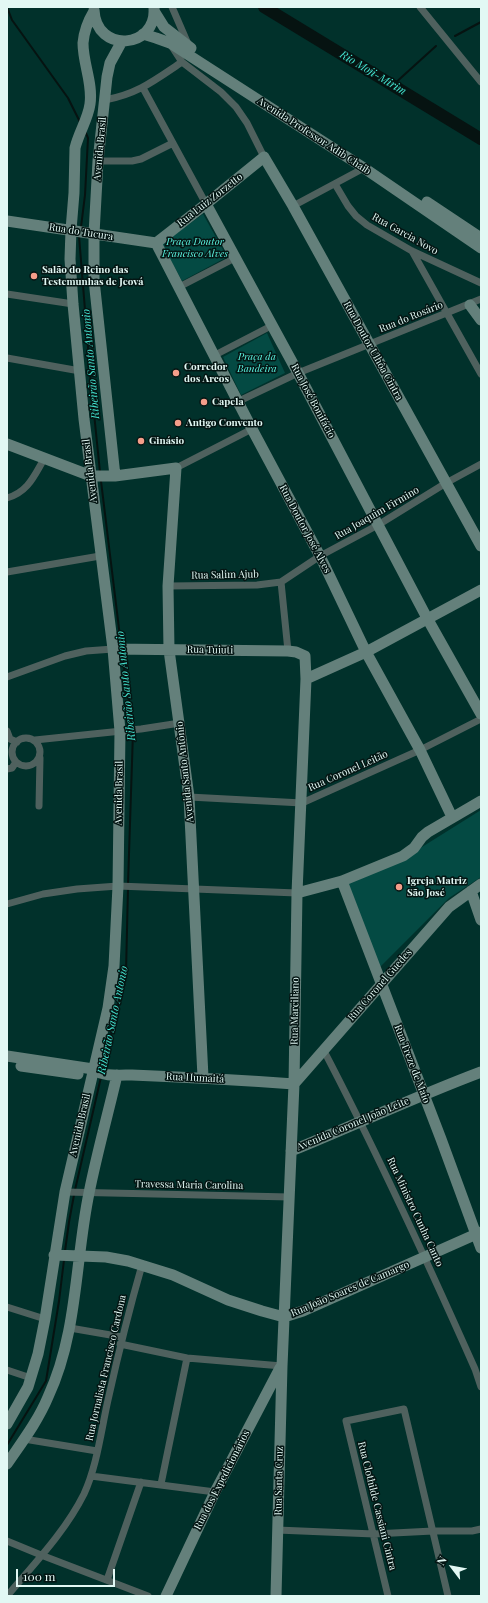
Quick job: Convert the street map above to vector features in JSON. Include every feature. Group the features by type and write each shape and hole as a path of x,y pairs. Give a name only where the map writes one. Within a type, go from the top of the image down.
{"street":[{"path":"172,7 190,48"},
{"path":"420,7 480,81"},
{"path":"94,9 95,20 99,28 109,37 122,41 133,40 143,34 149,28 153,20 154,9"},
{"name":"Avenida Brasil","path":"94,9 85,30 83,44 91,91 90,105 78,136 75,158 73,230 70,259 80,372 103,476"},
{"name":"Avenida Professor Adib Chaib","path":"154,9 164,27 190,48 367,162 481,238"},
{"name":"Avenida Professor Adib Chaib","path":"143,34 170,43 364,168 481,248"},
{"name":"Avenida Brasil","path":"7,1464 24,1439 51,1392 70,1328 76,1256 101,1073 114,966 121,886 124,731 116,649 100,556 103,476 92,233 107,77 110,63 122,41"},
{"path":"170,43 182,62 221,92 236,107 247,123 264,157"},
{"path":"105,100 122,97 143,88 182,62"},
{"name":"Rua José Bonifácio","path":"143,88 273,325 427,618 481,714"},
{"path":"98,161 141,160 173,143"},
{"name":"Rua Luiz Zorzetto","path":"156,243 264,157"},
{"name":"Rua Doutor Ulhôa Cintra","path":"264,157 293,206 481,546"},
{"path":"293,206 364,168"},
{"name":"Rua Garcia Novo","path":"335,184 348,206 356,216 367,225 412,251 481,283"},
{"name":"Rua do Tucura","path":"7,221 156,243"},
{"name":"Rua Doutor José Alves","path":"156,243 239,401 252,429 320,556 366,652 420,750 452,817"},
{"path":"412,251 481,374"},
{"path":"179,288 235,258"},
{"path":"7,294 73,304"},
{"name":"Rua do Rosário","path":"239,401 298,373 470,305 481,299"},
{"path":"470,305 481,320"},
{"path":"215,355 273,325"},
{"path":"7,358 80,372"},
{"path":"7,444 44,459 103,476 176,468 252,429"},
{"path":"7,498 23,491 44,459"},
{"name":"Rua Joaquim Firmino","path":"281,582 320,556 378,525 446,483 481,464"},
{"name":"Avenida Santo Antônio","path":"176,468 168,586 169,650 189,797 203,1077"},
{"path":"7,572 100,556"},
{"path":"281,582 288,651"},
{"name":"Rua Salim Ajub","path":"168,586 257,585 281,582"},
{"path":"306,679 366,652 481,590"},
{"path":"7,677 64,656 86,651 116,649"},
{"name":"Rua Tuiuti","path":"116,649 288,651 296,652 305,656"},
{"name":"Rua Marciliano","path":"282,1366 294,1084 297,893 302,803 306,679 305,656"},
{"name":"Rua Coronel Leitão","path":"189,797 302,803 420,750 481,719"},
{"path":"40,758 37,762 29,766 20,765 16,762 12,754 12,750 17,742 26,738 35,740 124,731 180,723"},
{"path":"7,731 10,739 17,742"},
{"path":"35,740 40,748 40,806"},
{"path":"7,769 12,768 16,762"},
{"path":"7,904 43,894 76,889 121,886 297,893 342,881 403,856 414,848 422,836 481,801"},
{"name":"Rua Treze de Maio","path":"342,881 478,1234 481,1248"},
{"name":"Rua Coronel Guedes","path":"294,1084 381,982 449,907 481,884"},
{"path":"471,891 481,920"},
{"name":"Rua Ministro Cunha Canto","path":"323,1049 361,1122 425,1257 475,1368 481,1386"},
{"path":"7,1056 101,1073"},
{"path":"7,1064 101,1073"},
{"name":"Avenida Coronel João Leite","path":"291,1151 424,1094 481,1072"},
{"name":"Avenida Brasil","path":"7,1424 24,1396 31,1378 45,1319 68,1192 101,1073"},
{"name":"Rua Humaitá","path":"101,1073 203,1077 294,1084"},
{"name":"Travessa Maria Carolina","path":"68,1192 290,1197"},
{"name":"Rua João Soares de Camargo","path":"57,1255 106,1257 142,1265 173,1275 228,1300 284,1317 303,1311 478,1234"},
{"name":"Rua Jornalista Francisco Cardona","path":"8,1596 71,1516 84,1494 91,1476 121,1341 142,1265"},
{"path":"7,1307 45,1319"},
{"path":"70,1328 188,1358 282,1366"},
{"path":"161,1484 188,1358"},
{"name":"Rua dos Expedicionários","path":"166,1596 215,1492 282,1366"},
{"name":"Rua Santa Cruz","path":"276,1596 282,1366"},
{"path":"7,1370 31,1378"},
{"name":"Rua Clothilde Cassiani Cintra","path":"388,1596 346,1421 404,1408 433,1531"},
{"path":"24,1439 97,1451"},
{"path":"91,1476 215,1492"},
{"path":"107,1580 141,1482"},
{"path":"277,1530 374,1534 472,1531 481,1529"},
{"path":"433,1531 448,1596"},
{"path":"7,1541 148,1596"}],"green space":[{"name":"Praça Doutor Francisco Alves","path":"203,214 227,257 182,281 162,244"},
{"name":"Praça da Bandeira","path":"267,333 285,373 241,395 223,357"},
{"path":"481,810 481,877 449,898 380,967 348,883 414,852"}],"waterway":[{"name":"Ribeirão Santo Antonio","path":"7,7 12,20 68,98 80,122"},
{"name":"Rio Moji-Mirim","path":"264,7 481,139"},
{"path":"455,36 481,22"},
{"path":"393,85 436,46"},
{"name":"Ribeirão Santo Antonio","path":"81,227 85,195 88,138 85,131"},
{"name":"Ribeirão Santo Antonio","path":"79,236 100,472"},
{"name":"Ribeirão Santo Antonio","path":"101,481 121,645"},
{"name":"Ribeirão Santo Antonio","path":"122,653 133,728"},
{"name":"Ribeirão Santo Antonio","path":"128,884 133,732"},
{"name":"Ribeirão Santo Antonio","path":"103,1069 126,972 128,888"},
{"name":"Ribeirão Santo Antonio","path":"75,1190 101,1077"},
{"name":"Ribeirão Santo Antonio","path":"65,1251 74,1195"},
{"name":"Ribeirão Santo Antonio","path":"7,1445 46,1381 64,1260"}],"place":[{"name":"Salão do Reino das Testemunhas de Jeová","path":"34,276"},
{"name":"Corredor dos Arcos","path":"176,373"},
{"name":"Capela","path":"204,402"},
{"name":"Antigo Convento","path":"178,423"},
{"name":"Ginásio","path":"141,441"},
{"name":"Igreja Matriz São José","path":"399,887"}]}
